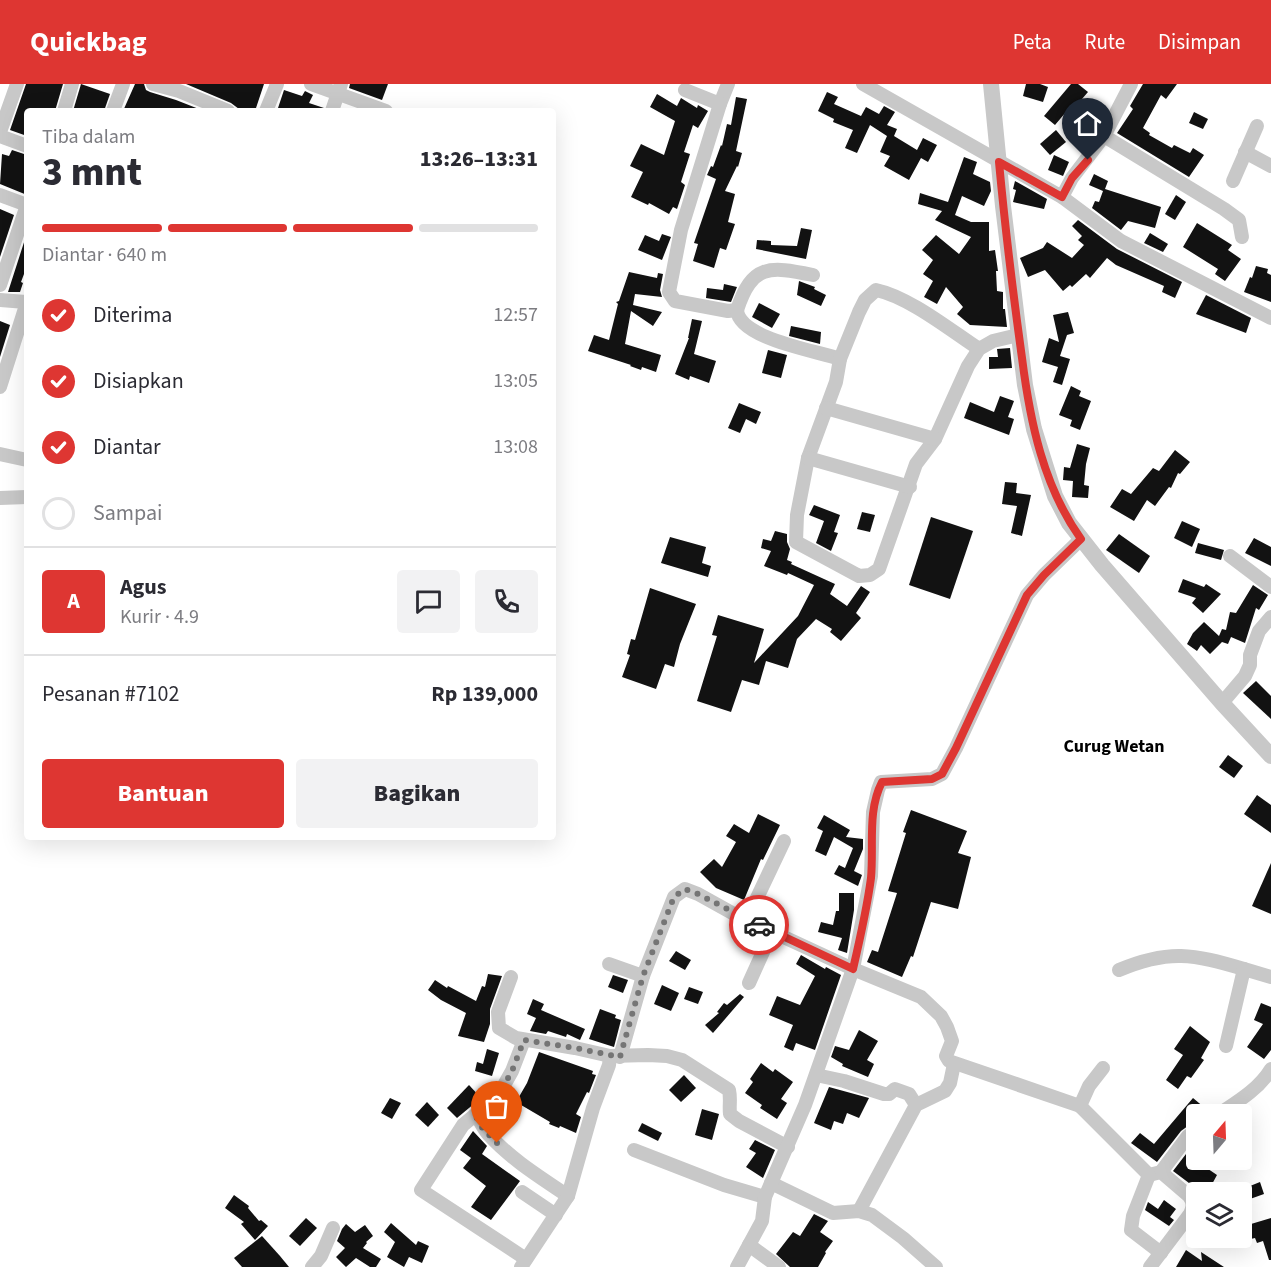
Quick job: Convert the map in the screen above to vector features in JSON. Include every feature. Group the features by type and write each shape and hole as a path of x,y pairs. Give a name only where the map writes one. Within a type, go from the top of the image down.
{"street":[{"path":"17,84 0,134 24,145"},
{"path":"65,108 72,84"},
{"path":"114,108 123,84"},
{"path":"153,84 180,88 222,108"},
{"path":"267,108 277,84"},
{"path":"311,84 339,89 380,108"},
{"path":"728,84 681,230 669,292 675,301 728,311 737,310"},
{"path":"863,84 1062,197 1121,241 1271,318"},
{"path":"991,84 1025,385 1042,456 1055,496 1081,539 1222,703 1271,756"},
{"path":"1062,197 1072,178 1104,136 1131,84"},
{"path":"333,108 339,89"},
{"path":"685,90 720,104"},
{"path":"1233,181 1257,126"},
{"path":"1104,136 1224,208 1239,220 1242,237"},
{"path":"1245,152 1271,166"},
{"path":"0,195 24,204"},
{"path":"0,285 24,214"},
{"path":"813,275 792,271 760,273 748,284 737,310 738,315 756,332 786,344 840,358"},
{"path":"979,349 922,312 888,294 876,290 864,300 840,358 836,382 808,458 797,514 796,542 859,576 870,575 879,569 910,487 916,464 935,439 955,393 979,349 993,341 1018,335"},
{"path":"0,300 24,302"},
{"path":"0,387 24,311"},
{"path":"826,408 935,439"},
{"path":"0,454 24,459"},
{"path":"808,458 910,487"},
{"path":"0,498 24,497"},
{"path":"737,1267 762,1221 765,1197 788,1147 816,1075 853,969 871,876 873,812 878,790 882,782 932,779 942,774 1027,595 1081,539"},
{"path":"1230,556 1271,587"},
{"path":"1222,703 1245,676 1259,631 1271,617"},
{"path":"747,919 784,841"},
{"path":"524,1040 512,1071 498,1096 458,1131 421,1190 523,1263 568,1196 609,1065 615,1057 674,897 685,889 772,932 921,997 941,1016 947,1027 951,1041 946,1056 954,1064 1080,1106 1155,1174 1193,1200 1190,1214 1150,1267"},
{"path":"749,983 772,932"},
{"path":"1119,970 1144,959 1181,955 1204,957 1271,976"},
{"path":"609,964 643,976"},
{"path":"1226,1046 1244,969"},
{"path":"511,977 498,1012 499,1028 511,1036 615,1057 648,1055 682,1060 729,1090 730,1114 788,1147"},
{"path":"859,1210 916,1105 945,1091 950,1083 954,1064"},
{"path":"1080,1106 1089,1086 1103,1068"},
{"path":"1233,1104 1249,1093 1271,1070"},
{"path":"816,1075 884,1094 889,1094 895,1089 909,1094 916,1105"},
{"path":"475,1115 488,1134 506,1152 524,1167 568,1196"},
{"path":"1161,1253 1131,1230 1132,1216 1155,1174 1186,1138"},
{"path":"634,1150 724,1185 765,1197"},
{"path":"771,1183 833,1213 859,1210 872,1215 936,1267"},
{"path":"522,1192 556,1215"},
{"path":"312,1267 321,1256 333,1228"},
{"path":"749,1245 779,1267"}],"building":[{"path":"26,84 63,84 56,108 24,108 24,135 10,130"},
{"path":"81,84 110,94 105,108 74,108"},
{"path":"135,84 144,84 146,90 150,92 196,108 124,108"},
{"path":"186,84 264,84 256,108 238,108"},
{"path":"350,84 388,84 382,100 349,88"},
{"path":"1026,84 1040,84 1048,87 1043,102 1023,96"},
{"path":"1071,84 1078,84 1088,92 1069,114 1066,112 1055,125 1044,116"},
{"path":"1143,84 1177,84 1166,99 1161,95 1143,128 1150,133 1149,135 1172,148 1174,145 1190,153 1193,148 1204,155 1189,177 1117,133 1133,109 1130,106"},
{"path":"284,90 302,96 305,91 313,95 309,103 324,108 278,108"},
{"path":"827,92 838,97 834,104 861,116 866,107 879,114 884,106 895,112 887,125 897,129 894,136 917,150 923,138 937,145 928,162 921,158 909,180 884,166 890,156 880,152 887,136 870,125 857,153 845,148 853,130 833,122 834,119 818,111"},
{"path":"657,94 677,106 681,98 697,108 698,105 708,111 698,128 693,125 684,152 690,154 681,182 685,185 677,209 673,207 669,214 649,203 648,205 631,197 643,172 630,166 641,144 664,155 675,121 650,107"},
{"path":"736,97 747,99 736,151 742,153 738,167 725,191 735,194 728,222 735,224 726,250 720,248 714,268 693,261 698,244 694,243 716,179 707,175 722,146 727,124 731,125"},
{"path":"1194,112 1208,119 1203,129 1189,123"},
{"path":"1056,130 1066,142 1050,155 1040,144"},
{"path":"12,150 24,154 24,194 0,184 2,154 9,156"},
{"path":"1054,155 1069,162 1063,176 1048,170"},
{"path":"964,157 977,162 973,174 990,182 991,191 984,206 962,196 955,215 971,222 989,222 989,251 995,250 998,271 996,271 997,291 1003,292 1003,309 1005,309 1007,327 970,325 957,314 963,307 946,287 937,304 924,297 933,281 923,274 933,260 922,250 936,235 959,254 971,237 935,220 942,211 918,204 920,193 948,202"},
{"path":"1094,174 1108,181 1105,189 1161,207 1155,228 1128,221 1121,230 1092,208 1095,201 1099,202 1103,191 1089,185"},
{"path":"1015,181 1047,199 1044,209 1013,202 1016,190 1013,189"},
{"path":"1176,195 1186,202 1175,220 1165,214"},
{"path":"0,209 14,215 0,257"},
{"path":"1078,220 1117,249 1182,282 1175,298 1162,292 1164,286 1116,265 1107,258 1090,278 1086,274 1072,287 1070,285 1063,291 1045,270 1028,277 1020,258 1043,248 1047,242 1072,258 1084,245 1078,240 1082,236 1072,226"},
{"path":"1197,223 1232,245 1228,250 1241,259 1225,281 1215,274 1218,269 1183,247"},
{"path":"801,228 812,230 806,259 756,249 757,240 771,241 771,245 797,246"},
{"path":"1150,233 1168,244 1163,252 1144,243"},
{"path":"662,234 671,237 662,260 638,250 645,235 659,241"},
{"path":"24,242 24,274 21,282 23,283 20,292 8,292"},
{"path":"1256,266 1268,269 1267,273 1271,275 1271,302 1244,292"},
{"path":"629,272 657,278 658,273 663,274 660,290 662,297 635,294 633,305 662,312 653,326 631,311 625,344 661,355 656,372 642,367 641,370 588,351 594,335 609,340 618,304 616,302 619,301"},
{"path":"799,281 815,287 814,289 826,295 821,306 797,295"},
{"path":"724,284 737,287 731,302 706,298 707,288 723,290"},
{"path":"1206,295 1251,318 1246,333 1196,314"},
{"path":"759,303 780,314 772,328 752,317"},
{"path":"1068,312 1074,333 1067,335 1060,356 1070,359 1062,385 1053,382 1058,367 1042,362 1049,338 1059,342 1053,315"},
{"path":"692,319 702,321 694,354 716,361 709,383 690,376 689,380 675,374 689,338"},
{"path":"0,321 10,325 0,357"},
{"path":"791,326 821,332 820,344 789,336"},
{"path":"1010,348 1012,368 989,369 989,357 998,357 997,349"},
{"path":"768,350 787,355 781,378 762,373"},
{"path":"1071,386 1081,391 1079,396 1091,401 1080,430 1070,426 1072,420 1059,415"},
{"path":"1000,396 1014,401 1008,417 1014,419 1009,435 964,418 970,402 994,412"},
{"path":"739,403 761,412 756,424 746,419 740,433 728,428"},
{"path":"1077,444 1090,448 1084,485 1089,486 1088,498 1072,497 1073,481 1063,480 1064,467 1070,468"},
{"path":"1175,450 1190,462 1180,474 1178,473 1171,488 1169,487 1155,506 1147,500 1134,521 1110,507 1122,489 1131,494 1153,468 1159,471"},
{"path":"1005,482 1017,483 1016,493 1031,495 1022,536 1011,533 1017,506 1002,504"},
{"path":"814,505 840,515 834,532 838,533 831,551 816,543 824,521 809,515"},
{"path":"862,512 875,515 870,532 857,529"},
{"path":"931,517 973,531 950,599 909,585"},
{"path":"1182,521 1200,529 1192,547 1174,538"},
{"path":"775,531 787,534 790,549 787,560 835,584 830,594 847,606 861,586 870,592 856,613 861,618 841,641 830,632 832,629 816,619 797,639 788,668 766,661 759,685 742,680 731,712 697,701 717,636 712,635 718,615 764,629 754,663 798,616 814,585 788,573 787,575 764,566 771,551 761,548 763,539 771,541"},
{"path":"1119,534 1150,556 1139,573 1106,550"},
{"path":"670,537 706,547 702,563 711,566 708,577 661,563"},
{"path":"1254,538 1271,547 1271,566 1245,553"},
{"path":"1198,543 1224,550 1221,560 1195,553"},
{"path":"1183,579 1204,587 1206,584 1221,594 1203,613 1192,603 1196,598 1178,592"},
{"path":"1253,585 1268,595 1259,610 1256,608 1245,643 1231,637 1228,644 1222,642 1210,654 1201,645 1197,651 1187,644 1193,633 1204,622 1219,636 1222,629 1226,630 1230,612 1236,613"},
{"path":"650,588 696,604 680,644 674,667 665,664 656,689 622,677 630,655 627,654 631,639 635,640"},
{"path":"1256,681 1271,696 1271,719 1243,693"},
{"path":"1228,755 1243,766 1234,778 1219,767"},
{"path":"1257,795 1271,805 1271,833 1244,814"},
{"path":"911,810 967,831 958,853 971,857 958,909 931,902 913,957 911,956 902,977 867,962 872,950 878,952 897,893 888,891"},
{"path":"758,814 780,825 763,860 761,859 744,900 716,888 700,872 714,859 722,867 736,842 726,836 734,824 749,833"},
{"path":"824,815 850,830 846,837 863,839 863,849 854,871 862,875 858,886 834,874 839,865 845,868 853,848 834,837 826,856 815,851 823,831 817,828"},
{"path":"1271,863 1271,914 1252,906"},
{"path":"839,893 854,893 854,910 847,953 838,950 842,938 818,932 821,922 833,925 836,911 839,911"},
{"path":"676,951 691,960 685,970 669,961"},
{"path":"801,955 841,975 815,1050 796,1043 793,1051 784,1047 793,1025 769,1015 777,996 800,1005 815,976 796,964"},
{"path":"488,974 502,976 490,1009 490,1024 484,1042 458,1036 466,1013 441,1000 428,990 435,980 476,1001 482,986 485,987"},
{"path":"613,975 628,980 623,993 608,987"},
{"path":"662,985 679,993 671,1011 654,1004"},
{"path":"689,987 703,992 698,1004 684,999"},
{"path":"740,994 744,997 713,1033 705,1025 719,1013 717,1012 724,1003 727,1005"},
{"path":"533,999 544,1004 541,1010 585,1029 580,1040 567,1034 566,1037 548,1031 546,1034 530,1031 536,1018 527,1014"},
{"path":"1261,1003 1271,1007 1271,1050 1264,1059 1247,1047 1263,1024 1254,1020"},
{"path":"600,1009 616,1015 615,1018 621,1020 614,1047 589,1039"},
{"path":"1190,1026 1210,1042 1201,1058 1204,1060 1191,1078 1187,1076 1178,1089 1166,1080 1183,1055 1174,1049"},
{"path":"859,1030 878,1041 867,1060 874,1064 868,1077 842,1066 843,1064 831,1057 835,1046 849,1050"},
{"path":"487,1049 499,1053 492,1076 475,1071 477,1062 483,1064"},
{"path":"539,1052 593,1071 592,1074 596,1075 589,1093 587,1092 576,1114 581,1117 576,1133 549,1124 550,1122 516,1102 527,1083"},
{"path":"761,1063 773,1072 775,1069 793,1082 781,1099 787,1103 777,1119 760,1108 762,1105 745,1093 753,1082 750,1079"},
{"path":"684,1075 696,1088 681,1102 669,1090"},
{"path":"469,1085 481,1098 457,1118 447,1108"},
{"path":"829,1087 869,1098 859,1118 847,1113 843,1124 834,1121 831,1130 814,1123"},
{"path":"390,1098 401,1103 392,1119 381,1113"},
{"path":"1193,1098 1200,1104 1188,1104"},
{"path":"427,1102 439,1115 428,1127 415,1115"},
{"path":"1186,1106 1186,1127 1157,1162 1131,1143 1140,1133 1154,1144"},
{"path":"702,1109 719,1114 712,1140 695,1135"},
{"path":"642,1123 662,1133 658,1141 638,1131"},
{"path":"473,1131 487,1146 482,1154 520,1181 491,1220 471,1207 486,1186 463,1168 471,1158 460,1150"},
{"path":"755,1140 775,1150 763,1178 746,1167 756,1153 749,1149"},
{"path":"1186,1154 1186,1170 1210,1170 1217,1175 1213,1182 1188,1182 1173,1171"},
{"path":"1260,1182 1264,1194 1252,1198 1252,1185"},
{"path":"234,1195 249,1206 248,1208 259,1221 261,1220 268,1226 255,1240 241,1224 244,1222 225,1208"},
{"path":"1164,1200 1176,1209 1170,1217 1174,1220 1169,1226 1145,1210 1148,1202 1158,1209"},
{"path":"814,1214 828,1221 820,1232 833,1241 818,1267 790,1267 776,1254 793,1232 800,1236"},
{"path":"306,1218 317,1228 300,1246 289,1236"},
{"path":"1271,1218 1271,1260 1269,1260 1263,1241 1257,1243 1255,1238 1252,1239 1252,1224"},
{"path":"391,1223 416,1245 418,1241 429,1246 422,1263 409,1257 404,1267 387,1257 395,1242 384,1232"},
{"path":"346,1224 355,1232 365,1225 373,1236 363,1248 381,1259 376,1267 370,1267 356,1258 346,1267 336,1257 345,1248 337,1241"},
{"path":"262,1236 289,1267 242,1267 234,1258"},
{"path":"1186,1250 1202,1261 1201,1252 1224,1267 1176,1267"}],"way so far":[{"path":"497,1143 483,1129 475,1115 490,1105 498,1096 512,1071 524,1040 620,1057 643,976 674,897 685,889 759,925"}],"district":[{"name":"Curug Wetan","path":"1114,746"}],"route":[{"path":"759,925 853,969 871,876 873,812 882,782 932,779 942,774 1027,595 1064,554 1081,539 1055,496 1034,429 1018,335 999,162 1062,197 1072,178 1088,160"}]}
